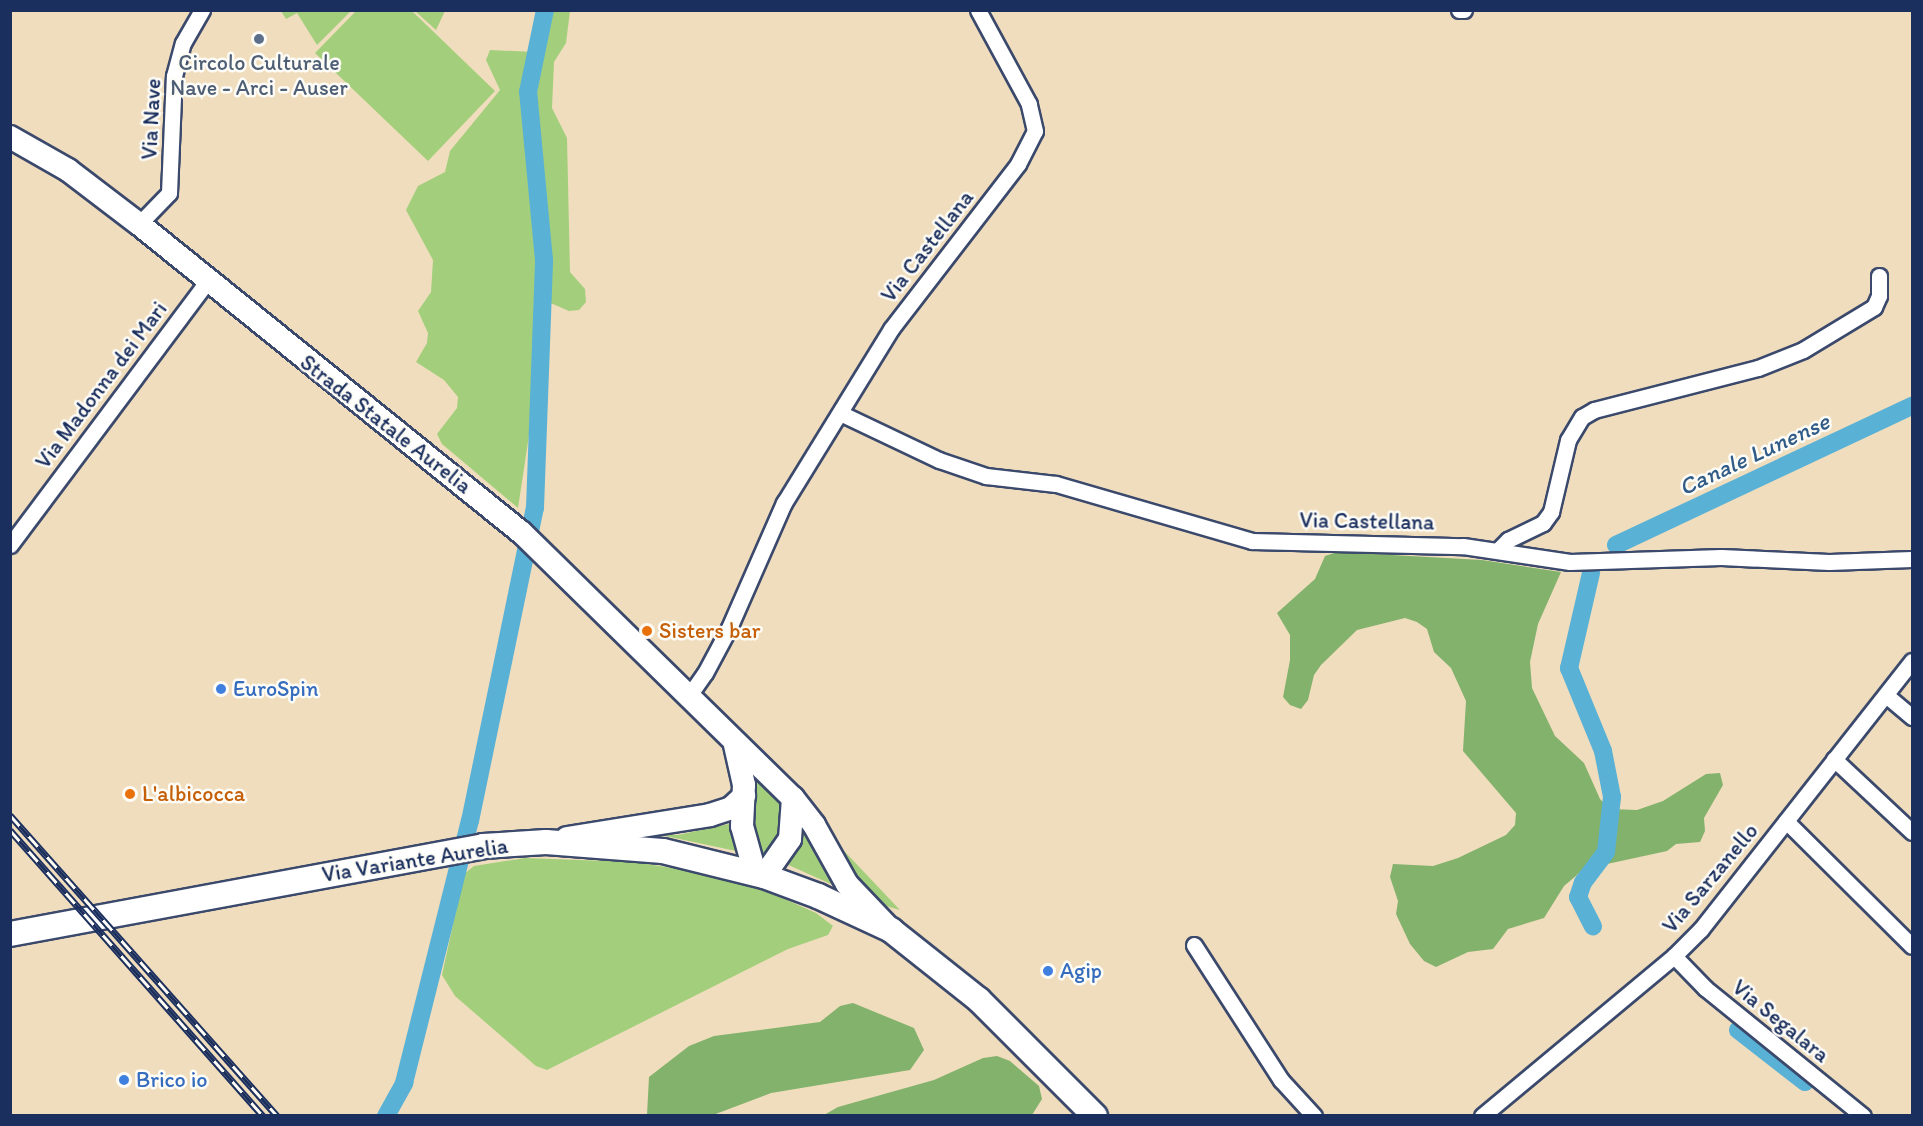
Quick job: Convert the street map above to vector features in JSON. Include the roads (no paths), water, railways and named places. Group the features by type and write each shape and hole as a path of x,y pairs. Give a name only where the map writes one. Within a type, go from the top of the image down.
{"main road":[{"name":"Strada Statale Aurelia","path":"10,136 68,170 139,224 207,282 528,538 793,798 814,825 847,884 891,930 979,1000 1095,1116"},
{"name":"Strada Statale Aurelia","path":"735,743 743,769 742,826 759,875"},
{"path":"546,842 710,815 731,808 744,796"},
{"path":"759,875 790,838 793,798"},
{"name":"Via Variante Aurelia","path":"10,934 483,846 546,842 663,851 759,875 818,896"},
{"name":"Strada Statale Aurelia","path":"818,896 891,930"}],"street":[{"name":"Via Nave","path":"139,224 169,193 174,76 183,43 202,10"},
{"name":"Via Castellana","path":"688,697 705,673 729,628 784,503 891,329 1018,164 1035,131 1029,104 978,10"},
{"path":"1459,10 1464,10"},
{"path":"1499,549 1508,540 1543,523 1551,512 1568,440 1582,417 1594,410 1758,368 1803,350 1874,307 1879,296 1879,276"},
{"name":"Via Madonna dei Mari","path":"10,544 207,282"},
{"name":"Via Castellana","path":"840,413 939,460 986,476 1056,484 1252,541 1499,549 1570,562 1721,557 1829,562 1912,559"},
{"name":"Via Sarzanello","path":"1482,1116 1674,956 1701,929 1834,759 1887,696 1912,661"},
{"path":"1887,696 1912,717"},
{"path":"1834,759 1912,832"},
{"path":"1786,821 1912,946"},
{"path":"1194,945 1281,1080 1314,1116"},
{"name":"Via Segalara","path":"1674,956 1704,988 1863,1116"}],"waterway":[{"path":"386,1116 404,1083 470,821 535,508 544,260 528,92 545,10"},
{"name":"Canale Lunense","path":"1616,545 1912,406"},
{"name":"Canale Lunense","path":"1591,573 1569,668 1603,751 1612,797 1606,852 1583,882 1578,897 1593,926"},
{"name":"Canale Lunense","path":"1738,1030 1805,1082"}],"railway":[{"path":"10,815 277,1116"},
{"path":"10,830 263,1116"}],"place":[{"name":"Circolo Culturale Nave - Arci - Auser","path":"259,39"},
{"name":"Sisters bar","path":"647,631"},
{"name":"EuroSpin","path":"221,689"},
{"name":"L'albicocca","path":"130,794"},
{"name":"Agip","path":"1048,971"},
{"name":"Brico io","path":"124,1080"}]}
